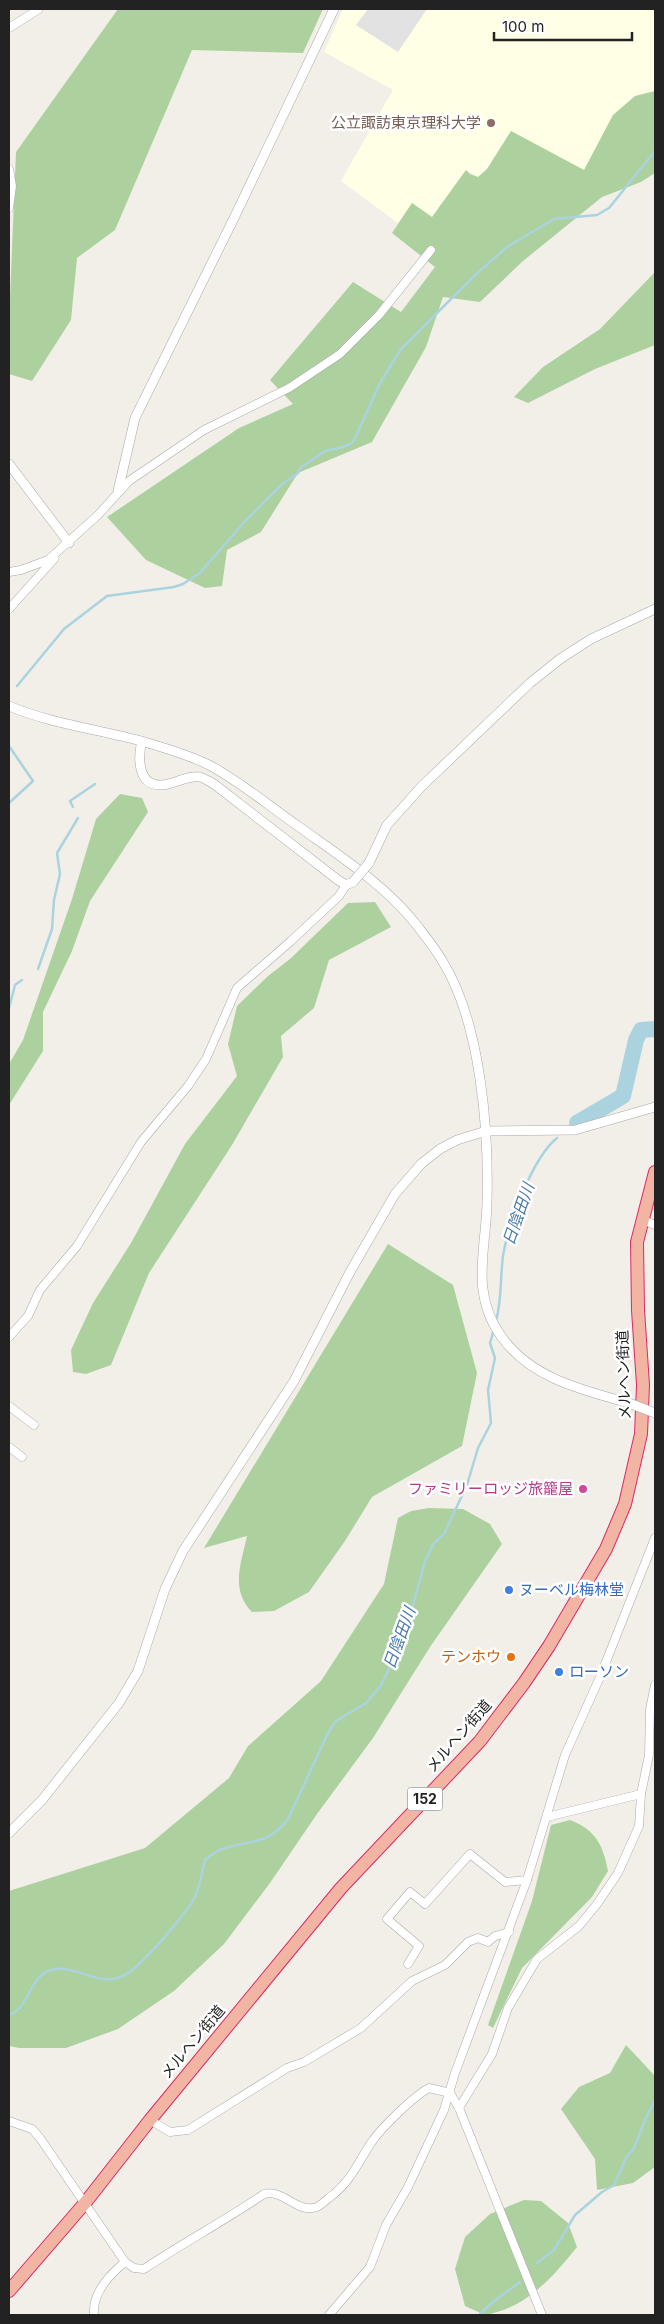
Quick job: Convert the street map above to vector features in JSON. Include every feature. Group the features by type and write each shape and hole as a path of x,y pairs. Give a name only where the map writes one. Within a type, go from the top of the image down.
{"highway":[{"name":"メルヘン街道","path":"9,2291 85,2203 150,2120 341,1888 480,1741 524,1683 549,1646 606,1549 625,1504 641,1434 643,1384 638,1310 637,1242 649,1222 655,1172"}],"street":[{"path":"9,28 39,9"},
{"path":"118,491 135,418 231,225 334,9"},
{"path":"9,169 12,186 9,208"},
{"path":"9,609 129,481 204,430 289,388 340,354 379,315 431,250"},
{"path":"9,464 69,543"},
{"path":"9,572 21,570 48,560 69,543"},
{"path":"9,1337 28,1316 40,1290 76,1246 141,1142 188,1086 206,1059 236,988 339,896 369,864 387,826 422,786 530,683 560,659 592,639 655,609"},
{"path":"9,706 56,722 142,741 209,765 237,782 395,900 414,921 443,961 463,1005 478,1060 486,1131 487,1205 480,1266 488,1313 500,1336 522,1360 560,1381 582,1390 629,1403 655,1413"},
{"path":"142,741 138,761 144,776 150,782 160,786 200,777 214,784 350,883"},
{"path":"9,1833 42,1800 119,1703 138,1671 165,1589 183,1551 294,1381 350,1272 395,1194 421,1164 440,1149 457,1140 486,1131 575,1130 655,1107"},
{"path":"9,1406 34,1425"},
{"path":"9,1447 22,1457"},
{"path":"329,2315 370,2267 386,2225 408,2187 444,2110 455,2072 527,1880 565,1755 600,1676 655,1538"},
{"path":"459,2108 492,2054 508,2008 538,1959 579,1926 618,1873 639,1826 641,1794 646,1778 649,1755 650,1709 655,1685"},
{"path":"646,1778 655,1779"},
{"path":"547,1818 641,1794"},
{"path":"408,1964 418,1946 387,1919 410,1892 425,1904 470,1854 505,1882 527,1880"},
{"path":"150,2120 170,2132 188,2130 288,2068 304,2062 361,2028 412,1980 446,1965 468,1942 478,1938 488,1942 495,1936 509,1932"},
{"path":"9,2121 32,2129 125,2262 134,2268 144,2269 178,2246 220,2224 264,2194 272,2192 281,2195 304,2209 318,2206 353,2176 372,2142 419,2093 429,2088 450,2093 459,2108 542,2315"},
{"path":"94,2315 97,2296 109,2275 125,2262"}],"shaded area":[{"name":"公立諏訪東京理科大学","path":"343,9 655,9 655,91 635,96 613,115 584,170 511,131 487,169 478,177 466,170 432,217 412,203 398,223 341,181 393,90 324,52"},
{"path":"368,9 427,9 398,52 356,25"}],"green space":[{"path":"118,9 323,9 303,53 192,50 115,230 77,258 71,320 32,381 9,374 9,322 16,152"},
{"path":"655,91 655,173 641,182 602,197 523,261 480,302 443,297 426,347 372,442 298,473 261,532 227,550 222,586 205,588 146,560 107,517 239,428 293,404 270,380 353,282 401,312 435,267 392,233 412,203 432,217 466,170 478,177 487,169 511,131 584,170 613,115 635,96"},
{"path":"655,272 655,345 595,369 528,403 514,397 543,367 600,329"},
{"path":"120,794 142,798 148,812 90,901 72,951 43,1012 43,1051 9,1105 9,1064 23,1040 72,899 96,819"},
{"path":"375,902 391,927 329,960 314,1008 281,1036 283,1057 232,1145 149,1273 111,1365 86,1374 73,1372 71,1350 93,1303 131,1243 185,1144 237,1076 228,1044 237,1006 268,976 290,959 348,903"},
{"path":"388,1244 453,1285 477,1373 462,1446 372,1497 345,1541 309,1592 274,1611 252,1612 245,1603 239,1585 240,1566 247,1536 204,1548"},
{"path":"429,1508 463,1509 490,1524 502,1544 430,1647 373,1738 317,1814 270,1883 224,1944 174,1991 118,2029 66,2048 19,2048 9,2046 9,1891 145,1848 229,1778 248,1746 321,1681 384,1584 398,1518 411,1511"},
{"path":"570,1820 586,1829 597,1840 604,1853 608,1871 592,1897 522,1968 493,2028 488,2025 532,1901 551,1825"},
{"path":"626,2045 655,2076 655,2167 633,2183 597,2190 595,2159 561,2109 579,2087 610,2073"},
{"path":"524,2200 541,2201 568,2223 577,2247 558,2270 526,2299 513,2306 485,2315 465,2306 455,2269 465,2237 490,2214"}],"waterway":[{"path":"17,686 64,629 107,596 174,587 183,584 200,573 245,521 281,485 298,473 300,468 325,451 352,443 380,383 401,349 473,277 507,247 554,219 597,215 609,208 655,151"},
{"path":"9,746 33,781 9,803"},
{"path":"73,807 70,801 95,784"},
{"path":"38,969 52,929 54,900 60,874 57,853 78,818"},
{"path":"9,1008 15,985 22,980"},
{"name":"日陰田川","path":"577,1123 623,1096 636,1040 641,1030 655,1029"},
{"name":"日陰田川","path":"496,1321 503,1256 510,1227 530,1176 548,1148 557,1138"},
{"name":"日陰田川","path":"9,2015 21,2006 37,1980 48,1971 62,1969 97,1978 109,1979 121,1977 131,1971 162,1940 190,1905 195,1897 205,1860 222,1849 265,1838 280,1828 288,1819 328,1733 336,1721 366,1703 380,1687 395,1657 409,1619 425,1561 434,1543 444,1534 467,1485 478,1448 491,1423 488,1390 495,1358 490,1343 494,1329"},
{"path":"537,2263 554,2250 575,2215 602,2192 614,2185 627,2156 633,2150 655,2101"},
{"path":"479,2315 494,2301 520,2282"}],"place":[{"name":"公立諏訪東京理科大学","path":"491,123"},
{"name":"ファミリーロッジ旅籠屋","path":"583,1489"},
{"name":"ヌーベル梅林堂","path":"509,1590"},
{"name":"テンホウ","path":"511,1657"},
{"name":"ローソン","path":"559,1672"}]}
